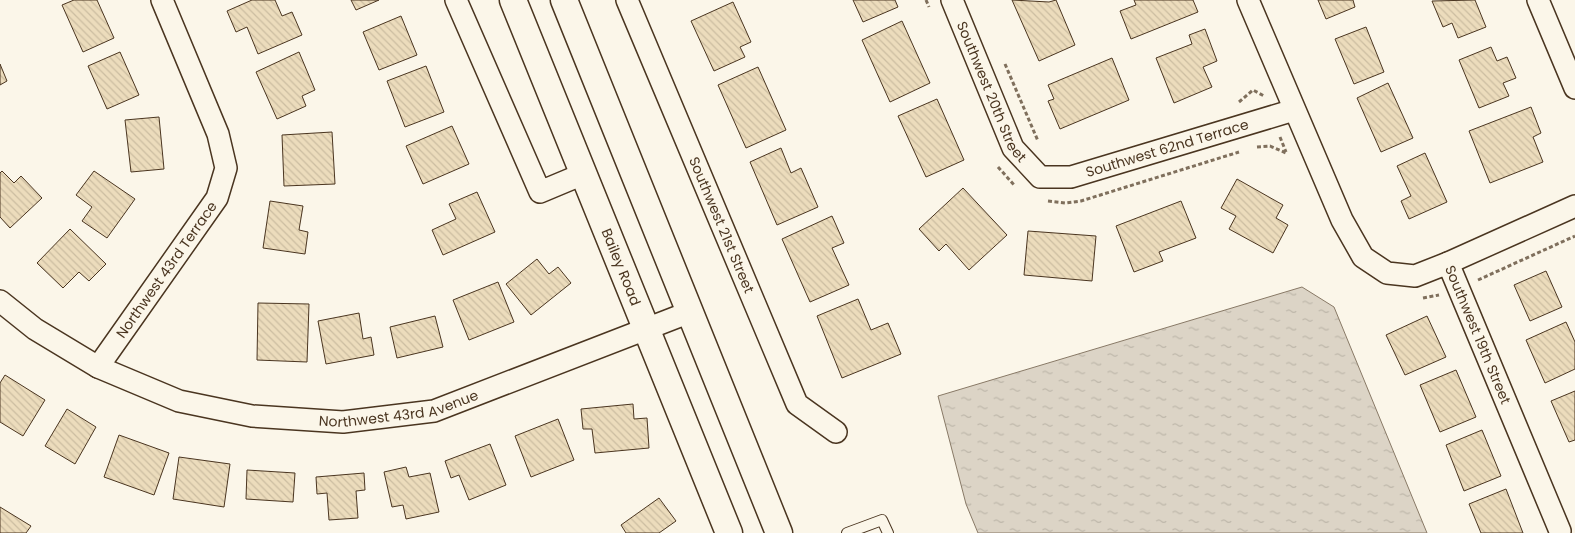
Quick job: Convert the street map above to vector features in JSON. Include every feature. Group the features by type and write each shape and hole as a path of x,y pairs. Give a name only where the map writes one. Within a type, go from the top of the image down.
{"street":[{"name":"Northwest 43rd Terrace","path":"98,367 217,198 226,168 218,134 162,0"},
{"path":"456,0 540,192 582,174"},
{"name":"Bailey Road","path":"513,0 582,174 730,533"},
{"path":"564,0 779,533"},
{"name":"Southwest 21st Street","path":"627,0 797,404 836,432"},
{"name":"Southwest 20th Street","path":"952,0 1012,148 1040,177"},
{"name":"Southwest 19th Street","path":"1248,0 1342,220 1363,257 1387,273 1415,276 1448,263 1560,532"},
{"path":"1538,0 1575,88"},
{"name":"Southwest 62nd Terrace","path":"1040,177 1071,177 1294,110"},
{"path":"1448,263 1575,206"},
{"name":"Northwest 43rd Avenue","path":"0,301 35,329 98,367 179,401 252,416 343,422 434,411 690,312"}],"lane":[{"path":"847,533 882,520 888,533"}],"path":[{"path":"926,0 930,9"},
{"path":"1004,62 1039,143"},
{"path":"1234,105 1254,90 1264,96 1287,153 1270,146 1251,149"},
{"path":"1040,199 1065,203 1081,201 1241,152"},
{"path":"996,164 1006,177 1022,191"}],"water":[{"path":"1302,287 1334,307 1427,533 978,533 966,504 938,396"}],"building":[{"path":"74,0 97,0 114,38 83,52 62,5"},
{"path":"252,0 275,0 282,16 292,12 302,35 258,54 247,27 236,32 227,11"},
{"path":"351,0 379,0 356,10"},
{"path":"853,0 895,0 898,7 863,22"},
{"path":"1012,0 1049,2 1056,0 1075,45 1039,61"},
{"path":"1134,0 1193,0 1198,12 1131,39 1120,11 1136,5"},
{"path":"1318,0 1353,0 1355,7 1326,19"},
{"path":"1475,0 1486,27 1458,38 1452,23 1443,27 1432,1"},
{"path":"733,2 751,42 740,47 745,57 714,71 691,21"},
{"path":"401,16 417,55 379,70 363,32"},
{"path":"902,21 930,83 890,102 862,40"},
{"path":"1366,27 1384,72 1354,84 1335,39"},
{"path":"1205,29 1217,61 1203,67 1212,87 1174,103 1156,58 1192,44 1189,35"},
{"path":"1491,47 1497,61 1507,57 1516,78 1503,83 1509,96 1479,108 1459,60"},
{"path":"120,52 139,95 107,109 88,66"},
{"path":"299,52 315,90 302,96 306,106 277,119 256,72"},
{"path":"1112,58 1129,100 1060,129 1048,101 1054,99 1048,85"},
{"path":"0,64 7,81 0,85"},
{"path":"426,66 444,112 405,127 387,81"},
{"path":"758,67 786,130 746,148 718,85"},
{"path":"1388,83 1413,138 1381,152 1357,98"},
{"path":"937,99 964,160 926,177 898,116"},
{"path":"1531,107 1541,133 1533,137 1543,162 1490,183 1469,131"},
{"path":"159,117 164,169 131,172 125,120"},
{"path":"452,126 469,164 423,184 406,146"},
{"path":"332,132 335,184 284,186 282,135"},
{"path":"781,148 791,173 801,168 818,207 777,225 750,162"},
{"path":"1425,153 1447,202 1409,219 1401,201 1411,196 1397,166"},
{"path":"2,171 14,183 21,176 42,198 10,228 0,217 0,173"},
{"path":"94,171 135,199 107,238 82,221 92,207 76,195"},
{"path":"1237,179 1283,205 1276,218 1288,225 1273,253 1229,229 1236,216 1221,208"},
{"path":"963,188 1007,235 969,270 946,244 939,251 919,229"},
{"path":"477,192 495,232 443,255 432,230 456,219 449,204"},
{"path":"270,201 303,206 299,230 308,232 305,254 263,248"},
{"path":"1181,201 1196,238 1159,252 1163,261 1134,272 1116,226"},
{"path":"832,216 844,243 832,248 849,285 810,302 782,239"},
{"path":"70,229 106,264 89,281 79,272 63,288 37,263"},
{"path":"1028,231 1096,236 1092,281 1024,275"},
{"path":"537,259 549,274 558,267 571,283 531,315 506,284"},
{"path":"1546,271 1562,307 1530,321 1514,285"},
{"path":"498,282 514,322 469,340 453,300"},
{"path":"858,299 871,330 888,323 901,354 842,378 817,316"},
{"path":"258,303 309,304 307,362 257,360"},
{"path":"359,313 363,339 371,337 374,355 326,364 318,321"},
{"path":"435,316 443,347 397,358 390,327"},
{"path":"1427,316 1446,357 1405,375 1386,335"},
{"path":"1566,322 1575,342 1575,369 1545,383 1526,340"},
{"path":"1456,370 1476,417 1440,432 1420,385"},
{"path":"5,375 45,400 23,436 0,422 0,383"},
{"path":"1575,391 1575,440 1569,442 1551,401"},
{"path":"633,404 634,419 647,418 649,448 595,453 592,429 583,429 581,409"},
{"path":"67,409 96,427 75,464 45,446"},
{"path":"558,419 574,460 531,477 515,436"},
{"path":"1482,430 1501,476 1464,491 1446,445"},
{"path":"119,435 169,453 154,495 104,477"},
{"path":"490,444 506,485 469,500 459,475 451,478 445,461"},
{"path":"179,457 230,464 224,507 173,499"},
{"path":"406,467 409,477 430,473 439,512 406,519 403,505 392,507 384,472"},
{"path":"247,470 295,473 293,502 246,499"},
{"path":"364,473 365,490 356,491 358,518 329,520 327,493 317,494 316,477"},
{"path":"1506,489 1523,533 1481,533 1469,504"},
{"path":"659,498 676,521 659,533 626,533 621,525"},
{"path":"0,507 31,526 26,533 0,533"}]}
